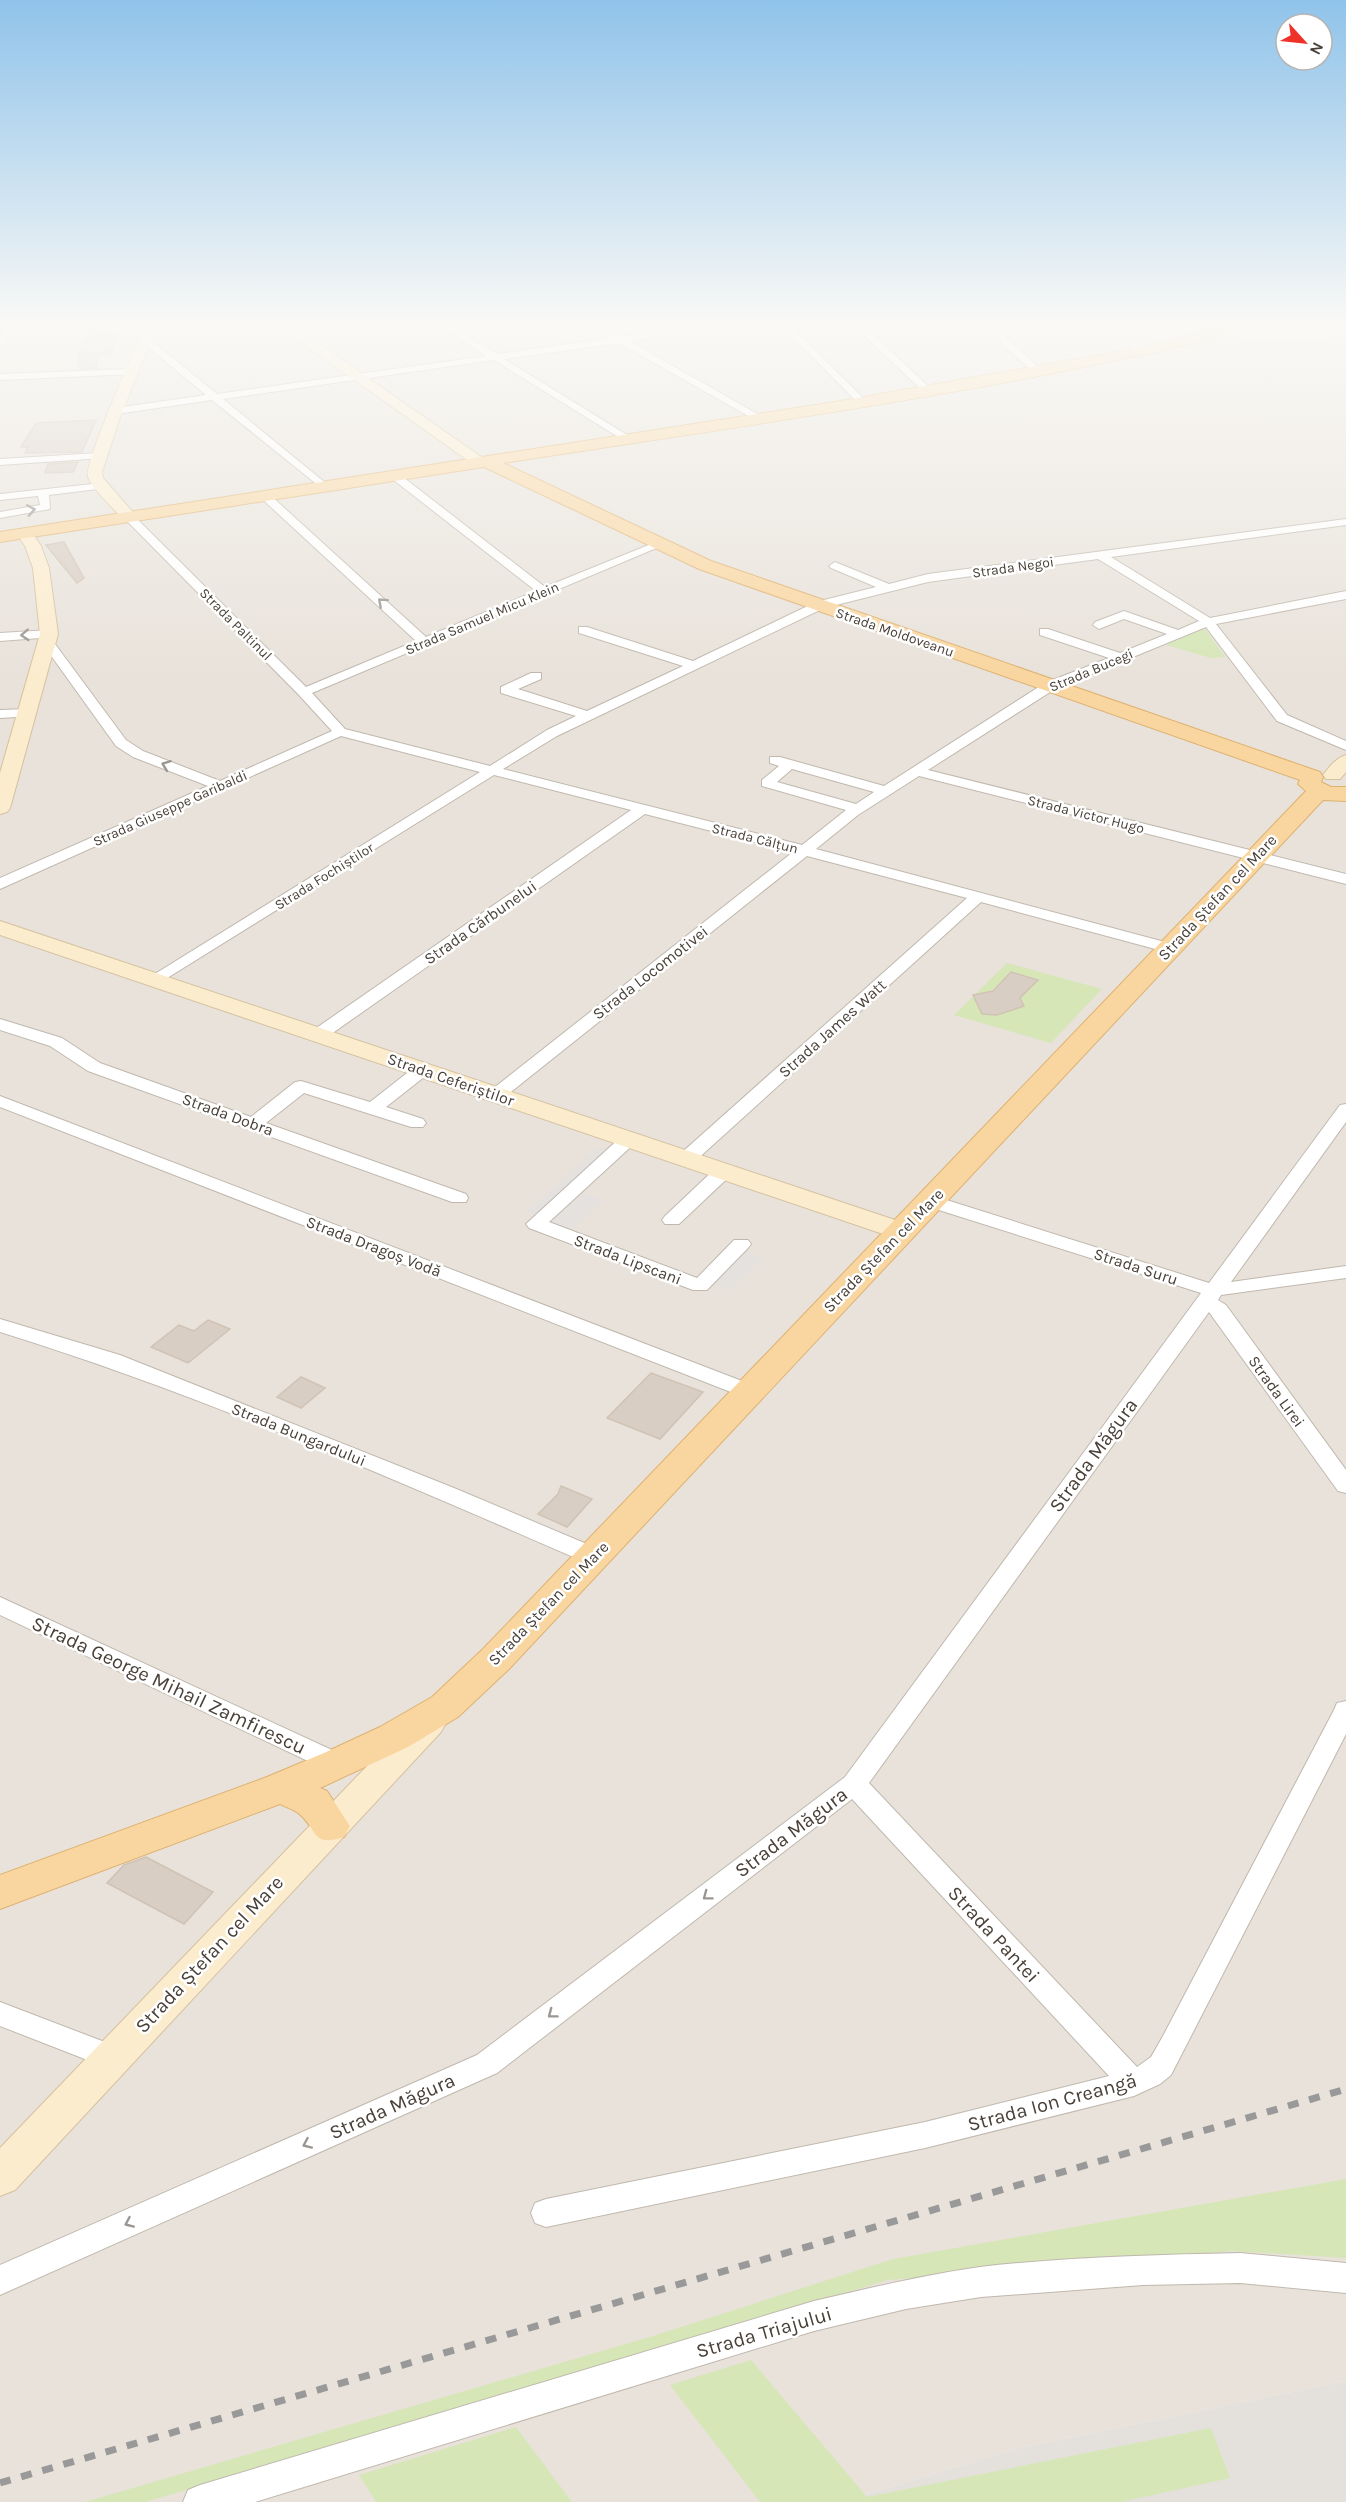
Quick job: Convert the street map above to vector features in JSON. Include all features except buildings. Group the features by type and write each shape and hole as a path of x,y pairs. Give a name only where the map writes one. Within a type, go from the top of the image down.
{"main road":[{"path":"0,537 617,442"},
{"name":"Strada Moldoveanu","path":"487,462 705,565 1050,686 1331,776 1346,794"},
{"path":"77,525 112,514 117,503"},
{"name":"Strada Ștefan cel Mare","path":"0,1892 281,1788 394,1737 445,1707 496,1659 1331,776"},
{"path":"281,1788 313,1802 330,1826"}],"street":[{"path":"104,442 95,476 129,517"},
{"path":"269,442 324,487"},
{"path":"450,442 475,459 487,462"},
{"path":"0,462 99,456"},
{"path":"395,476 544,592"},
{"path":"0,497 102,486"},
{"path":"0,514 46,507 43,493"},
{"path":"265,496 425,642"},
{"name":"Strada Paltinul","path":"129,517 304,692 340,732"},
{"name":"Strada Negoi","path":"492,771 552,733 820,605 928,578 1346,522"},
{"path":"0,808 49,639 41,568 33,546 25,534"},
{"name":"Strada Samuel Micu Klein","path":"304,692 660,544"},
{"path":"1100,555 1208,622 1282,718 1346,746"},
{"path":"835,567 888,588"},
{"name":"Strada Bucegi","path":"804,850 857,809 1050,686 1208,622 1346,595"},
{"path":"1099,625 1124,615 1178,634"},
{"path":"583,630 694,664"},
{"path":"1044,632 1120,657"},
{"path":"0,637 49,639"},
{"path":"49,639 121,743 138,754 221,786"},
{"path":"536,676 506,690 586,716"},
{"path":"0,714 28,713"},
{"name":"Strada Giuseppe Garibaldi","path":"0,884 340,732"},
{"name":"Strada Călțun","path":"340,732 804,850 1170,948"},
{"path":"857,809 767,783 781,763 885,791"},
{"name":"Strada Fochiștilor","path":"156,980 492,771"},
{"name":"Strada Victor Hugo","path":"915,771 1346,879"},
{"name":"Strada Cărbunelui","path":"318,1035 643,809"},
{"name":"Strada Locomotivei","path":"496,1095 804,850"},
{"name":"Strada James Watt","path":"686,1159 978,897"},
{"name":"Strada Ceferiștilor","path":"0,928 901,1231"},
{"name":"Strada Dobra","path":"0,1024 56,1042 94,1067 459,1198"},
{"path":"373,1109 422,1070"},
{"path":"253,1124 301,1086 417,1123"},
{"name":"Strada Dragoș Vodă","path":"0,1101 748,1391"},
{"name":"Strada Măgura","path":"0,2280 487,2064 854,1784 1208,1295 1346,1109"},
{"name":"Strada Lipscani","path":"629,1139 536,1224 700,1286 741,1244"},
{"path":"672,1220 724,1171"},
{"name":"Strada Suru","path":"930,1201 1208,1295 1346,1272"},
{"name":"Strada Lirei","path":"1208,1295 1346,1486"},
{"name":"Strada Bungardului","path":"0,1325 113,1360 446,1493 592,1556"},
{"name":"Strada George Mihail Zamfirescu","path":"0,1605 338,1764"},
{"name":"Strada Ștefan cel Mare","path":"0,2177 445,1707"},
{"name":"Strada Ion Creangă","path":"546,2213 925,2135 1134,2083 1150,2075 1161,2066 1346,1710"},
{"name":"Strada Pantei","path":"854,1784 1134,2083"},
{"path":"0,2014 113,2058"},
{"name":"Strada Triajului","path":"200,2502 814,2316 906,2294 981,2282 1143,2270 1240,2268 1346,2278"}],"shaded area":[{"path":"0,442 1346,442 1346,2381 1020,2448 841,2502 0,2502"},
{"path":"599,1147 615,1152 542,1218 526,1212"},
{"path":"583,1193 603,1200 569,1231 549,1224"},
{"path":"742,1250 763,1258 731,1290 710,1283"},
{"path":"1346,2381 1346,2502 841,2502 1020,2448"}],"green space":[{"path":"1200,629 1206,630 1225,657 1211,658 1166,645"},
{"path":"1007,963 1102,989 1051,1043 954,1015"},
{"path":"1346,2179 1346,2258 1232,2251 888,2280 146,2502 85,2502 653,2336 893,2259"},
{"path":"751,2360 867,2497 1211,2428 1230,2478 1121,2502 760,2502 670,2385"},
{"path":"516,2427 572,2502 376,2502 359,2475"}],"railway":[{"path":"0,2483 1346,2089"}]}
